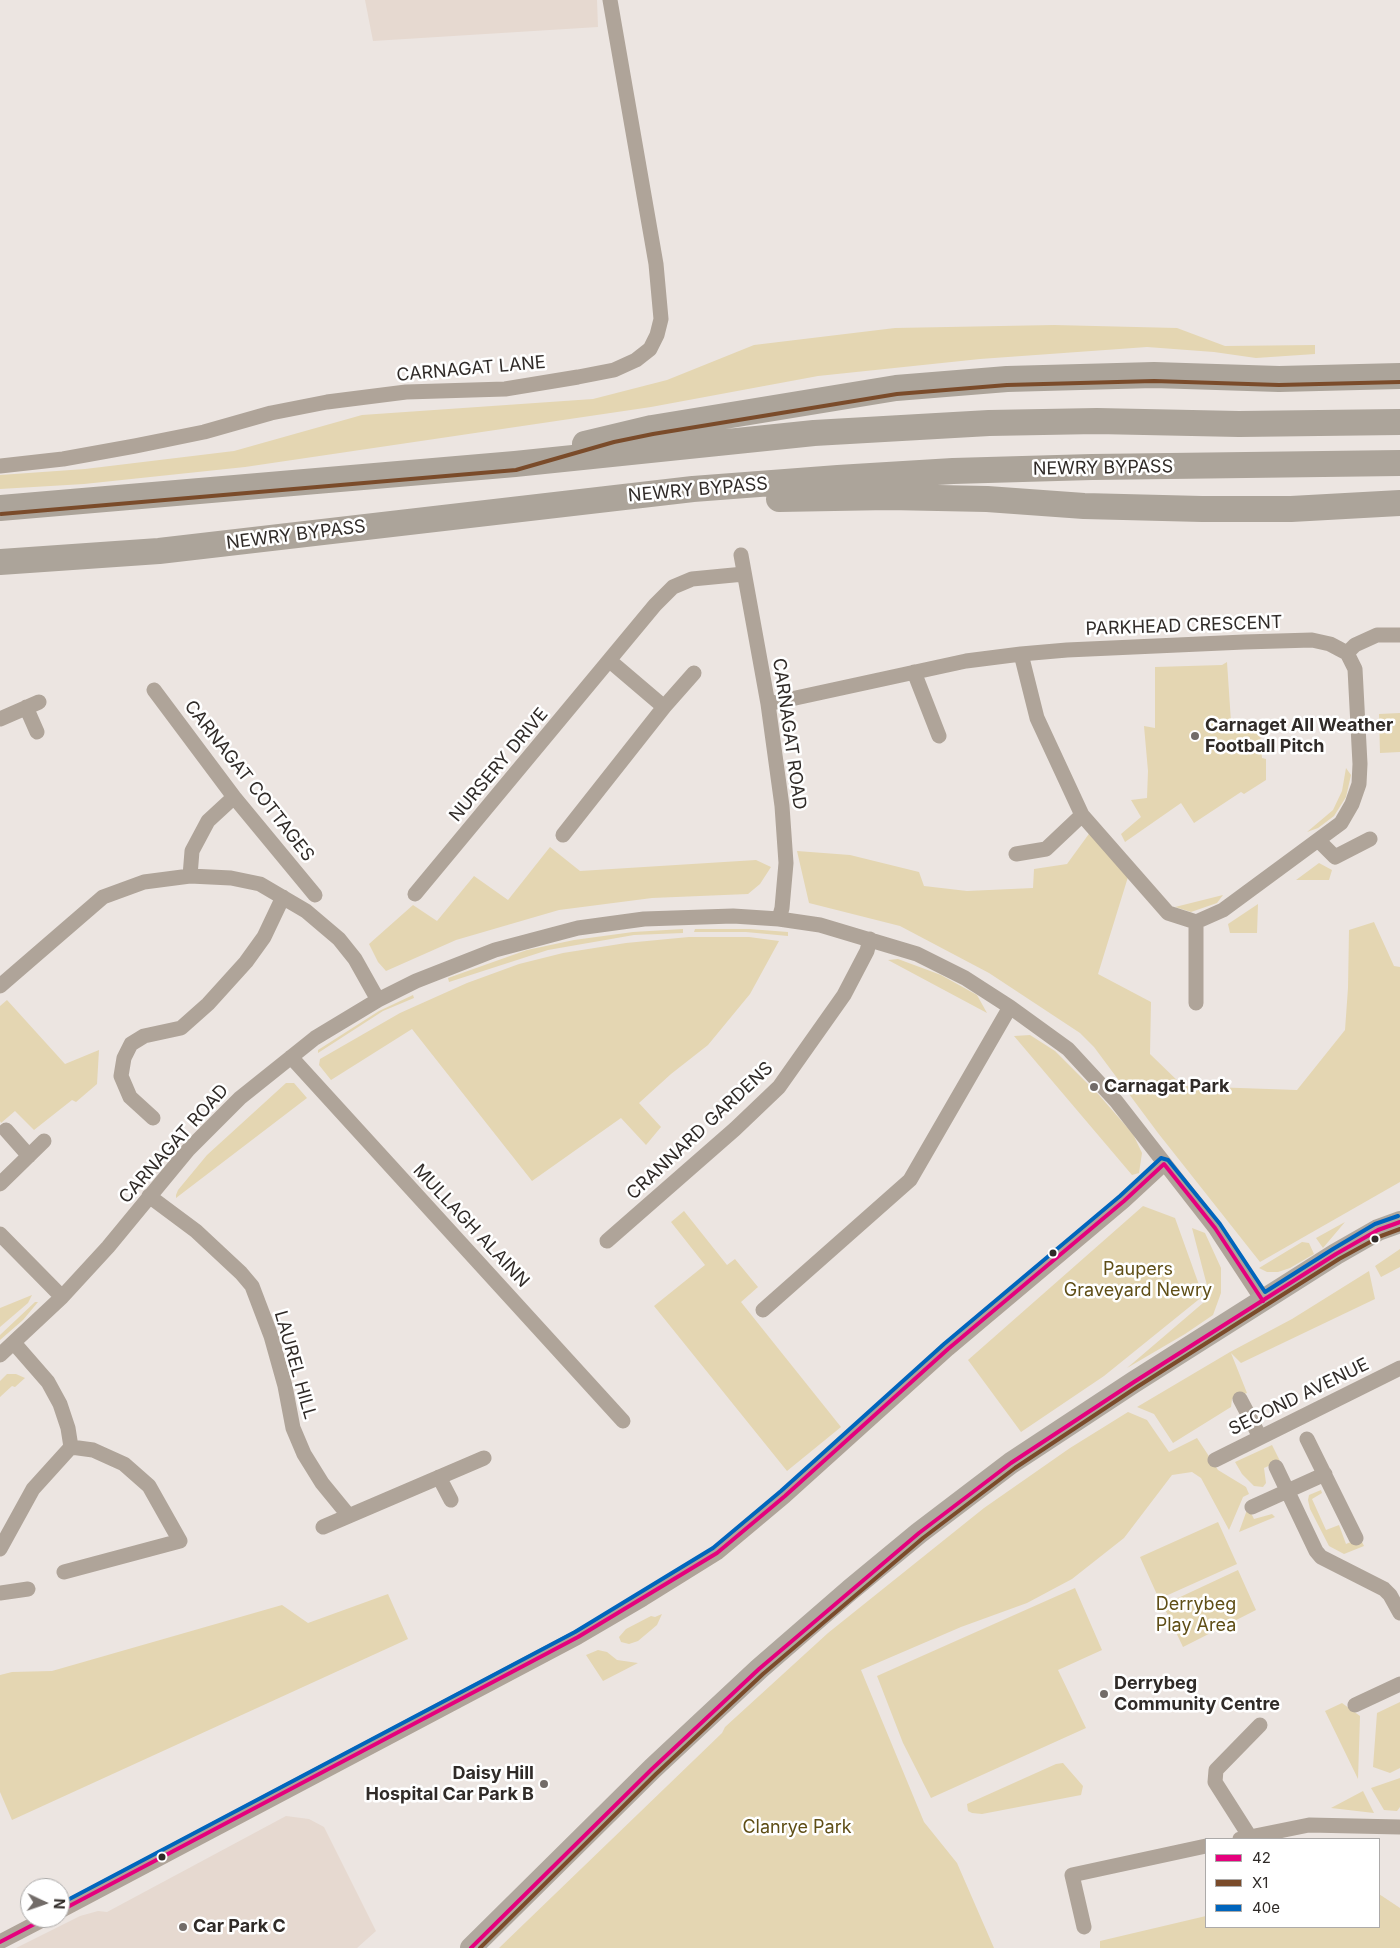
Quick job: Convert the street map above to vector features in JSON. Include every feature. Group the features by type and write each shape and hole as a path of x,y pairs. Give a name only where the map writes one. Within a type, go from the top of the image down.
{"highway":[{"path":"515,464 613,436 652,428 896,388 1007,379 1154,375 1279,379 1400,376"},
{"path":"0,508 515,464 814,433 989,423 1097,421 1239,424 1400,422"},
{"name":"NEWRY BYPASS","path":"0,562 159,551 628,496 713,488 954,472 1092,467 1400,463"},
{"path":"628,496 725,500 889,496 958,498 1084,506 1202,509 1291,509 1400,503"}],"main road":[{"path":"471,1948 652,1769 759,1669 919,1533 1011,1463 1134,1382 1378,1230 1400,1210"},
{"path":"1378,1230 1400,1222"}],"street":[{"name":"CARNAGAT LANE","path":"0,466 63,458 170,439 204,432 270,413 327,402 406,392 505,389 578,378 614,370 636,360 650,349 657,335 661,319 655,254 610,0"},
{"name":"CARNAGAT ROAD","path":"741,556 768,704 782,806 786,862 779,919"},
{"name":"NURSERY DRIVE","path":"415,894 655,605 673,587 692,579 744,574"},
{"path":"1021,654 1038,718 1082,815 1168,913 1196,922 1223,910 1341,823 1352,804 1359,784 1360,764 1355,669 1347,653 1355,645 1377,635 1400,635"},
{"name":"PARKHEAD CRESCENT","path":"768,704 966,661 1021,654 1068,650 1298,640 1330,644 1347,653"},
{"path":"610,661 664,707"},
{"path":"914,672 939,736"},
{"path":"563,835 664,707 694,673"},
{"name":"CARNAGAT COTTAGES","path":"154,690 234,797 315,895"},
{"path":"0,719 33,704 37,732"},
{"path":"190,876 192,851 208,821 234,797"},
{"path":"1016,854 1046,849 1082,815"},
{"path":"1318,840 1335,857 1370,839"},
{"path":"0,986 30,962 76,918 103,897 144,882 190,876 231,878 260,884 306,911 339,938 355,960 378,1000"},
{"path":"154,1118 130,1098 121,1076 124,1058 131,1044 144,1036 181,1028 208,1004 246,962 264,937 283,897"},
{"name":"CARNAGAT ROAD","path":"0,1355 62,1297 108,1247 188,1150 240,1098 315,1038 378,1000 416,980 495,950 578,928 644,919 733,916 779,919 820,925 917,954 965,978 1010,1006 1068,1049 1116,1101 1215,1228 1263,1301"},
{"path":"1196,922 1196,1003"},
{"name":"CRANNARD GARDENS","path":"608,1241 735,1129 779,1087 844,995 867,952 870,939"},
{"path":"763,1310 910,1180 1010,1006"},
{"name":"MULLAGH ALAINN","path":"291,1057 623,1421"},
{"path":"6,1130 29,1156"},
{"path":"0,1184 44,1141"},
{"path":"70,1906 578,1637 717,1553 786,1496 948,1349 1124,1201 1164,1164"},
{"name":"LAUREL HILL","path":"149,1196 196,1231 241,1273 252,1286 271,1336 286,1386 293,1428 304,1454 322,1483 349,1516"},
{"path":"0,1234 62,1297"},
{"path":"14,1343 48,1382 60,1404 68,1428 71,1447"},
{"name":"SECOND AVENUE","path":"1215,1460 1400,1368"},
{"path":"1240,1399 1260,1437"},
{"path":"1307,1439 1356,1538"},
{"path":"0,1549 33,1489 71,1447"},
{"path":"64,1572 180,1542 149,1486 124,1464 93,1450 71,1447"},
{"path":"323,1527 484,1458"},
{"path":"1276,1467 1316,1551 1321,1557 1384,1589 1390,1595 1400,1613"},
{"path":"1252,1507 1325,1474"},
{"path":"439,1477 451,1500"},
{"path":"0,1593 28,1589"},
{"path":"1356,1706 1400,1684"},
{"path":"1260,1725 1216,1770 1215,1782 1245,1838 1309,1825 1400,1827"},
{"path":"1084,1927 1072,1875 1205,1846"},
{"path":"0,1942 27,1928"}],"shaded area":[{"path":"365,0 597,0 598,27 373,41"},
{"path":"286,1816 309,1819 324,1827 376,1931 357,1948 16,1948 56,1928 70,1928 70,1921 80,1916 98,1911 107,1912"}],"green space":[{"path":"1054,325 1177,328 1225,346 1315,345 1315,354 1256,358 1214,352 1147,347 980,359 818,376 651,407 245,467 84,484 0,489 0,475 85,469 234,451 362,415 593,399 667,380 754,345 895,328"},
{"path":"1227,662 1231,722 1259,720 1262,758 1266,759 1266,780 1244,794 1241,792 1194,823 1181,803 1125,842 1121,834 1141,817 1131,800 1147,798 1148,771 1144,726 1155,728 1155,667 1222,665"},
{"path":"1400,713 1400,752 1380,753 1379,714"},
{"path":"1346,768 1351,775 1346,797 1334,816 1318,828 1307,832 1333,810 1342,791"},
{"path":"1091,831 1128,877 1098,974 1151,1002 1150,1054 1183,1086 1297,1090 1345,1030 1349,930 1374,922 1394,966 1400,967 1400,1182 1260,1262 1158,1133 1094,1047 1080,1033 989,973 900,926 809,903 797,851 850,855 919,872 924,886 967,891 1033,888 1034,869 1067,864"},
{"path":"550,847 580,871 756,860 771,867 760,884 748,894 652,898 559,910 456,940 386,971 378,962 369,944 413,905 437,921 474,876 508,900"},
{"path":"1319,863 1332,870 1329,880 1296,880"},
{"path":"1223,895 1217,903 1191,912 1175,907"},
{"path":"1258,904 1257,933 1230,933 1228,924"},
{"path":"683,929 683,933 634,935 548,950 449,982 448,978 527,950 574,940 633,932"},
{"path":"695,929 749,929 788,932 788,936 746,932 694,932"},
{"path":"689,937 749,937 779,941 750,994 708,1045 671,1074 639,1103 661,1127 646,1145 621,1118 532,1181 412,1029 331,1080 319,1065 320,1059 400,1013 467,983 519,964 563,953 626,943"},
{"path":"898,959 941,975 977,995 987,1013 888,960"},
{"path":"413,995 414,998 383,1011 318,1053 318,1050 379,1011"},
{"path":"7,1000 65,1064 99,1050 97,1084 76,1102 72,1100 34,1130 15,1111 1,1123 0,1121 0,1006"},
{"path":"1030,1035 1055,1051 1099,1095 1133,1134 1142,1153 1139,1173 1132,1175 1014,1036"},
{"path":"286,1083 294,1083 307,1098 176,1198 178,1190 207,1155"},
{"name":"Paupers Graveyard Newry","path":"1143,1206 1175,1218 1203,1296 1104,1376 1021,1432 968,1360"},
{"path":"684,1211 727,1265 735,1259 758,1287 741,1302 841,1427 787,1471 654,1306 705,1265 671,1222"},
{"path":"1345,1222 1323,1248 1316,1238"},
{"path":"1192,1228 1205,1233 1221,1268 1221,1293 1213,1315 1127,1368 1210,1297"},
{"path":"1302,1242 1309,1243 1314,1254 1290,1268 1278,1272 1267,1272 1259,1268"},
{"path":"1400,1249 1400,1267 1381,1277 1375,1266"},
{"path":"1369,1271 1375,1299 1241,1363 1231,1353 1247,1393 1232,1399 1231,1407 1173,1443 1154,1414 1137,1407 1230,1352 1292,1319"},
{"path":"32,1295 28,1303 0,1327 0,1308"},
{"path":"35,1302 38,1302 23,1320 0,1340 0,1335"},
{"path":"7,1374 16,1374 25,1378 0,1397 0,1381"},
{"name":"Clanrye Park","path":"1128,1412 1147,1420 1169,1452 1197,1438 1218,1470 1246,1487 1249,1494 1243,1497 1229,1530 1201,1478 1192,1472 1172,1475 1124,1538 1072,1579 1027,1603 961,1627 861,1670 924,1822 957,1863 994,1948 499,1948 722,1733 725,1727 828,1633 984,1508 1070,1448"},
{"path":"1272,1445 1280,1461 1264,1468 1266,1483 1263,1487 1254,1486 1242,1474 1235,1462"},
{"path":"1321,1490 1322,1493 1312,1499 1326,1530 1339,1525 1346,1544 1360,1538 1364,1546 1344,1554 1329,1546 1310,1509 1308,1500 1309,1495"},
{"path":"1248,1507 1254,1519 1272,1514 1275,1517 1239,1532"},
{"path":"1218,1522 1237,1564 1159,1599 1140,1557"},
{"name":"Derrybeg Play Area","path":"1238,1570 1256,1610 1183,1647 1163,1605"},
{"path":"1075,1588 1102,1650 1058,1670 1086,1728 931,1798 903,1743 877,1676"},
{"path":"388,1594 408,1639 12,1820 0,1792 0,1675 12,1672 52,1671 282,1605 308,1623"},
{"path":"662,1614 657,1625 638,1641 629,1644 621,1642 619,1637 626,1629 651,1616 655,1617"},
{"path":"598,1650 607,1652 617,1660 638,1663 603,1681 586,1655"},
{"path":"1400,1702 1400,1768 1390,1773 1373,1767 1377,1713"},
{"path":"1342,1703 1360,1716 1358,1779 1325,1711"},
{"path":"1063,1763 1083,1786 1081,1795 982,1814 968,1811 967,1804 1056,1764"},
{"path":"1400,1778 1400,1807 1397,1811 1384,1810 1371,1788"},
{"path":"1363,1791 1374,1813 1331,1808"},
{"path":"1380,1895 1400,1908 1400,1948 1100,1948 1100,1941 1205,1916 1205,1928 1380,1928"}],"transit line":[{"name":"X1","path":"1,514 516,470 614,442 653,434 897,394 1007,385 1154,381 1279,385 1400,382"},
{"name":"40e","path":"70,1899 575,1632 713,1548 781,1491 944,1344 1120,1196 1161,1158 1168,1160 1220,1224 1265,1292 1375,1224 1398,1216"},
{"name":"42","path":"70,1906 578,1637 717,1553 785,1496 948,1349 1124,1201 1164,1164 1215,1228 1263,1301"},
{"name":"42","path":"471,1948 652,1769 759,1669 919,1533 1011,1463 1134,1382 1336,1254 1378,1230 1400,1222"},
{"name":"X1","path":"480,1948 656,1774 763,1674 923,1538 1015,1468 1137,1387 1339,1259 1381,1236 1400,1229"},
{"name":"42","path":"0,1942 27,1928"}],"place":[{"name":"Carnaget All Weather Football Pitch","path":"1195,736"},
{"name":"Carnagat Park","path":"1094,1087"},
{"name":"Derrybeg Community Centre","path":"1104,1694"},
{"name":"Daisy Hill Hospital Car Park B","path":"544,1784"},
{"name":"Car Park C","path":"183,1927"}]}
